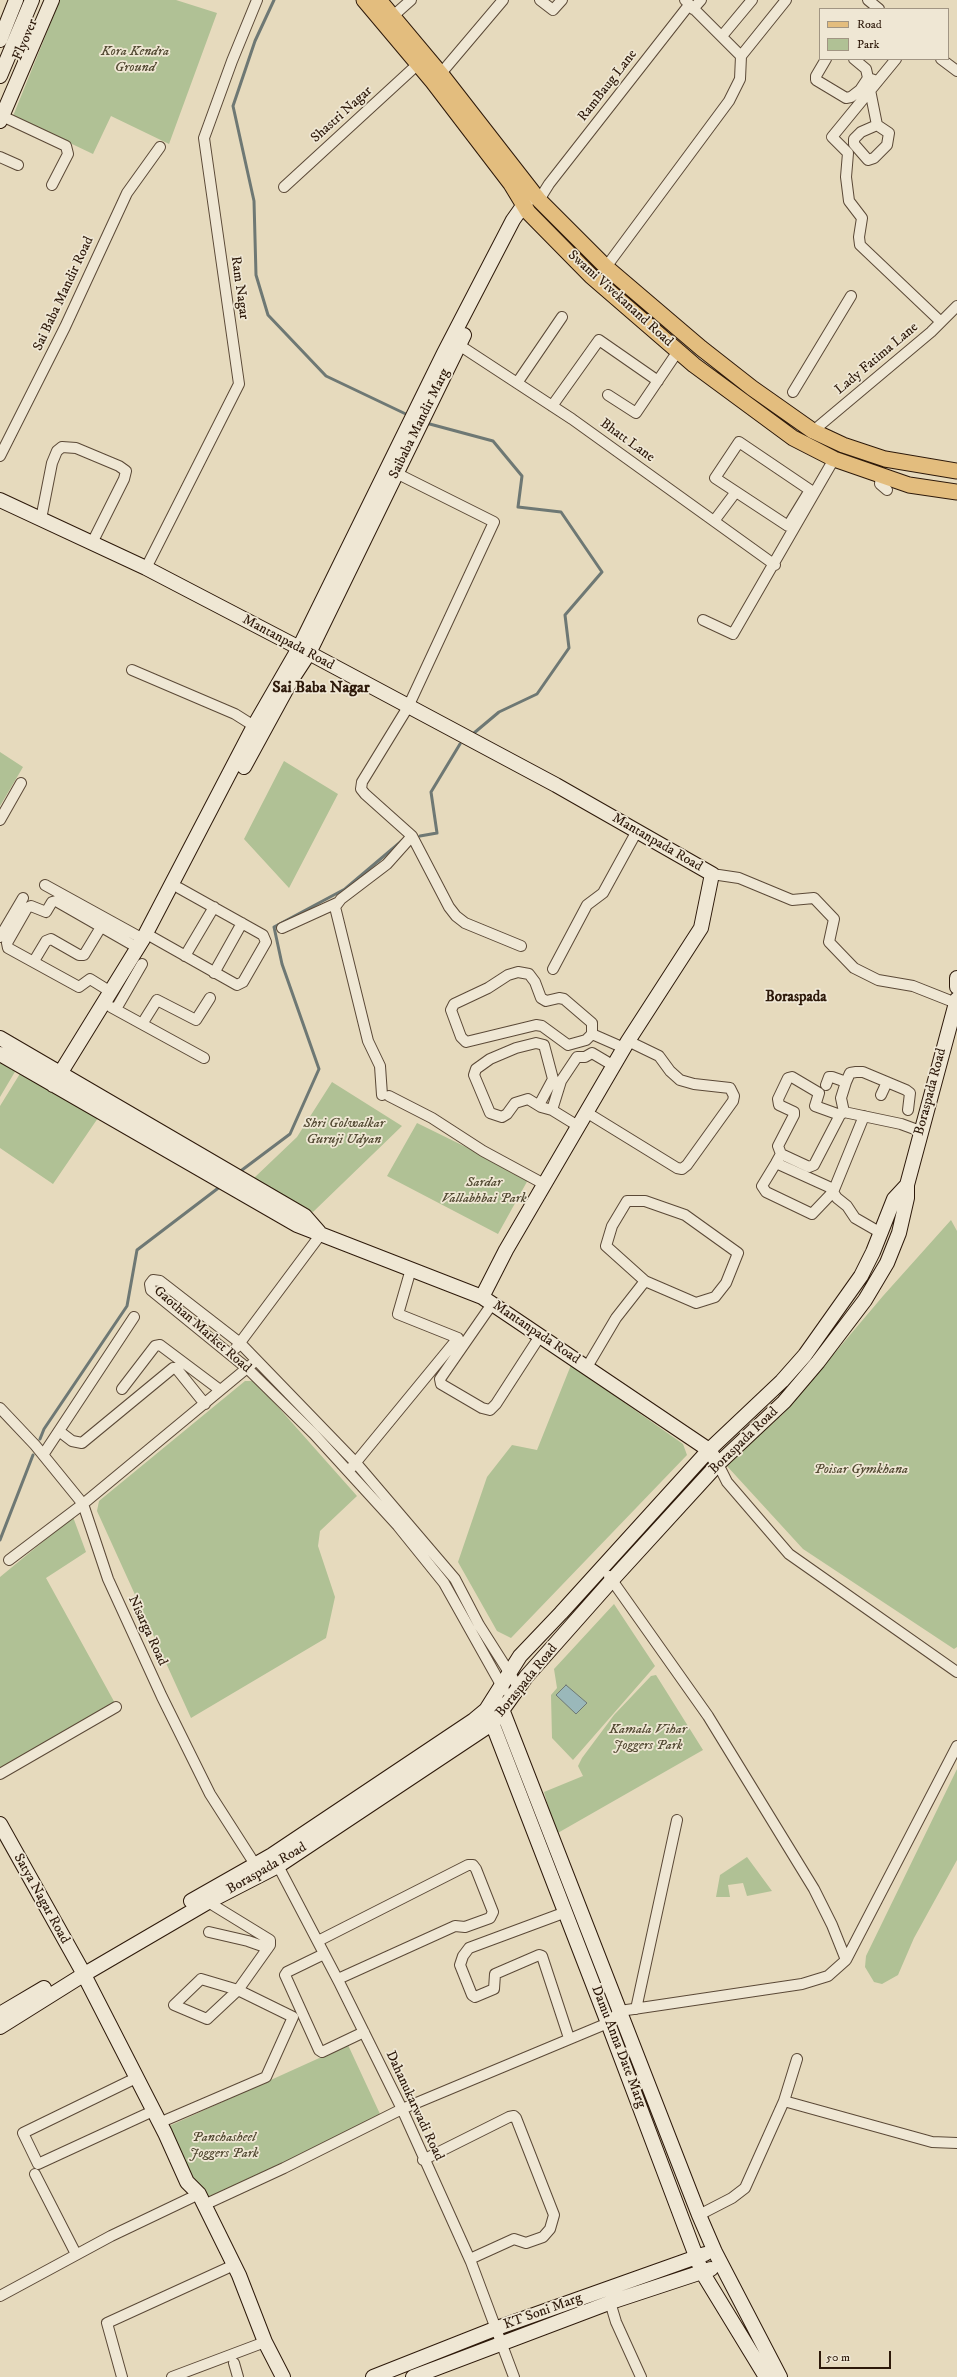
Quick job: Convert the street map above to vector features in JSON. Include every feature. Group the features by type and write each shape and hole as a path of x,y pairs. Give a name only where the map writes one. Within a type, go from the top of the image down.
{"main road":[{"name":"Swami Vivekanand Road","path":"364,0 418,64 437,78 536,197 606,267 712,357 752,388 813,430 843,445 885,459 957,471"},
{"name":"Swami Vivekanand Road","path":"379,0 393,16 437,78 526,208 591,276 678,351 793,438 834,459 909,485 957,492"}],"street":[{"path":"0,40 16,0"},
{"name":"Flyover","path":"0,76 32,0"},
{"name":"Flyover","path":"1,113 44,0"},
{"path":"52,0 1,113 66,146 68,154 52,185"},
{"name":"Ram Nagar","path":"146,568 239,384 204,138 232,61 257,0"},
{"path":"393,16 411,0"},
{"path":"437,78 503,0"},
{"path":"540,0 553,10 562,0"},
{"name":"RamBaug Lane","path":"536,197 549,184 689,5 701,0"},
{"path":"722,36 752,0"},
{"path":"606,267 728,101 740,79 741,56 786,0"},
{"path":"868,0 878,8"},
{"path":"689,5 741,56"},
{"path":"825,60 816,76 816,80 846,98 851,98 895,60"},
{"path":"855,60 866,69 873,80 870,90 832,137 848,153 846,176 849,201 862,218 859,237 860,245 940,322"},
{"path":"943,60 957,71"},
{"name":"Shastri Nagar","path":"284,187 418,64"},
{"path":"870,90 877,125"},
{"name":"Sai Baba Mandir Road","path":"0,456 65,327 127,193 160,147"},
{"path":"0,157 18,165"},
{"name":"Saibaba Mandir Marg","path":"304,650 417,419 526,208 536,197"},
{"name":"Saibaba Mandir Marg","path":"417,419 459,345 526,208"},
{"path":"793,392 851,296"},
{"name":"Lady Fatima Lane","path":"813,430 957,306"},
{"path":"517,383 562,317"},
{"path":"552,406 599,340 658,381"},
{"name":"Bhatt Lane","path":"459,345 552,406 775,565"},
{"path":"608,395 636,413 678,351"},
{"path":"739,442 810,490 788,526 735,492 715,478 739,442"},
{"path":"42,514 52,463 57,451 62,447 76,448 112,463 126,471 95,538"},
{"path":"703,620 733,634 775,565 834,459"},
{"path":"391,470 494,522 408,707 362,782 361,789 412,836 449,907 456,916 465,922 522,946"},
{"path":"881,476 880,486 887,490"},
{"path":"714,521 735,492"},
{"name":"Mantanpada Road","path":"0,500 42,514 95,538 146,568 304,650 556,785 712,874 701,928 625,1047 544,1184 487,1300 709,1450 718,1464"},
{"path":"60,1081 111,992 144,953 254,726 304,650"},
{"path":"60,1081 114,1008 292,679 304,650"},
{"path":"132,670 235,714 254,726"},
{"path":"0,820 21,783"},
{"path":"553,969 587,905 603,893 637,831"},
{"path":"282,928 337,903 387,864 412,836"},
{"path":"712,874 739,878 792,900 814,898 834,919 829,942 854,968 878,980 913,986 956,1001"},
{"path":"45,885 144,953"},
{"path":"111,992 90,979 79,987 8,948 6,943 27,908 31,906 46,912 52,902 56,901 144,953 185,956 233,984 243,982 266,942 263,935 179,888"},
{"path":"0,937 23,898"},
{"path":"337,903 336,915 368,1041 380,1066 385,1096 432,1118 483,1151 544,1184"},
{"path":"185,956 214,907"},
{"path":"214,973 242,923"},
{"path":"34,961 46,941 51,939 79,955 84,955 101,927"},
{"path":"586,1112 677,1168 682,1169 687,1165 733,1101 734,1096 730,1088 694,1084 680,1080 670,1071 659,1056 603,1043 597,1036 592,1023 564,1000 559,998 546,1001 541,998 535,982 529,974 518,972 508,974 488,988 454,1004 451,1010 461,1037 466,1042 536,1026 542,1026 568,1045 597,1036"},
{"path":"957,978 957,987"},
{"path":"142,1024 158,1000 196,1020 210,998"},
{"name":"Boraspada Road","path":"0,2027 81,1971 275,1860 493,1723 519,1688 612,1580 718,1464 784,1402 818,1362 872,1289 887,1263 899,1233 908,1198 907,1185 920,1131 956,1001"},
{"path":"114,1008 204,1058"},
{"path":"0,1038 60,1081 237,1184 297,1225 487,1300 440,1379 441,1384 482,1408 490,1410 496,1404 540,1336"},
{"path":"539,1105 554,1079 544,1045 536,1043 516,1048 490,1059 476,1069 474,1076 490,1113 502,1117 507,1114 515,1103 521,1100 531,1100 539,1105 552,1110 578,1126"},
{"path":"552,1110 560,1081 577,1057 585,1057 592,1053 614,1066"},
{"path":"0,1054 60,1081"},
{"path":"779,1159 809,1167 814,1165 842,1113 841,1098 850,1073 856,1072 887,1082 910,1093 908,1110"},
{"path":"864,1116 833,1192 812,1214 766,1192 762,1186 779,1159 778,1146 794,1115 794,1112 779,1104 778,1099 788,1078 792,1077 819,1093 815,1106 842,1113 864,1116 920,1131"},
{"path":"826,1085 829,1078 832,1077 846,1082"},
{"path":"881,1095 887,1082"},
{"path":"779,1159 829,1187 836,1198 847,1206 855,1218 881,1233"},
{"name":"Boraspada Road","path":"275,1860 486,1710 520,1656 709,1450 782,1381 805,1355 858,1280 881,1233 894,1199 907,1185"},
{"path":"627,1201 645,1202 685,1215 738,1253 726,1283 715,1297 696,1303 645,1281 606,1246 612,1226 627,1201"},
{"path":"230,1354 240,1343 321,1234"},
{"path":"348,1472 458,1338 398,1314 411,1269"},
{"name":"Gaothan Market Road","path":"507,1705 498,1691 471,1619 455,1579 432,1550 388,1508 348,1472 314,1434 248,1369 151,1290 150,1284 153,1280 160,1281 240,1343 356,1464 388,1508 423,1557 471,1619 519,1688"},
{"path":"858,1280 872,1289"},
{"path":"587,1368 616,1318 645,1281"},
{"path":"43,1455 134,1317"},
{"path":"122,1389 155,1346 160,1345 220,1390"},
{"path":"9,1560 83,1504 220,1390 248,1369 256,1359"},
{"path":"59,1431 72,1441 82,1443 173,1368 176,1368 205,1404"},
{"name":"Nisarga Road","path":"0,1408 43,1455 83,1504 108,1579 162,1697 210,1794 258,1869"},
{"path":"718,1464 727,1482 789,1554 957,1672"},
{"path":"423,1557 432,1550"},
{"path":"602,1566 708,1716 814,1889 832,1924 846,1960"},
{"name":"Damu Anna Date Marg","path":"507,1705 554,1842 699,2215 715,2252 780,2377"},
{"path":"0,1774 116,1707"},
{"name":"Damu Anna Date Marg","path":"486,1710 493,1723 566,1912 697,2255 702,2272 766,2377"},
{"path":"0,2296 76,2254 201,2199 284,2168 402,2109 608,2022 620,2011 802,1984 828,1976 846,1960 957,1746"},
{"path":"636,2009 677,1820"},
{"name":"Satya Nagar Road","path":"0,1824 81,1971 156,2117 187,2182 201,2199 234,2265 265,2342 283,2377"},
{"path":"541,1848 554,1842"},
{"name":"Dahanukarwadi Road","path":"275,1860 338,1980 402,2109 423,2160 470,2259 514,2377"},
{"path":"318,1941 468,1865 473,1865 476,1869 493,1912 490,1918 465,1927 455,1926 338,1980"},
{"name":"Boraspada Road","path":"0,2014 208,1902 258,1869"},
{"path":"136,2078 23,2133 38,2164 156,2117 266,2076 293,2018 238,1990 201,1979 174,2005 207,2019 238,1990 268,1948 270,1940 208,1902"},
{"path":"566,1912 469,1948 462,1956 460,1965 472,1995 475,1997 494,1989 495,1974 539,1955 542,1956 569,2038"},
{"path":"209,1932 248,1940 268,1948"},
{"path":"324,1954 287,1972 285,1976 319,2050 322,2052 364,2032"},
{"path":"699,2215 732,2198 745,2188 784,2101 797,2059"},
{"path":"784,2101 932,2142 957,2143"},
{"path":"423,2160 509,2118 514,2116 516,2118 554,2215 550,2229 543,2237 526,2243 514,2240 470,2259"},
{"path":"35,2174 76,2254"},
{"name":"KT Soni Marg","path":"374,2377 497,2328 697,2255 715,2252"},
{"path":"122,2377 107,2323 234,2265"},
{"name":"KT Soni Marg","path":"413,2377 610,2302 722,2266"},
{"path":"610,2302 616,2322 641,2377"},
{"path":"172,2377 265,2342"},
{"path":"234,2364 238,2377"}],"green space":[{"name":"Kora Kendra Ground","path":"60,0 176,0 217,13 169,144 111,116 93,154 13,116"},
{"path":"0,752 23,767 0,806"},
{"path":"284,761 338,794 289,888 244,839"},
{"path":"0,1061 16,1070 0,1097"},
{"path":"21,1072 98,1118 53,1184 0,1148 0,1106"},
{"name":"Shri Golwalkar Guruji Udyan","path":"332,1082 402,1126 313,1212 254,1178 297,1137"},
{"name":"Sardar Vallabhbai Park","path":"417,1123 529,1178 498,1234 387,1176"},
{"name":"Poisar Gymkhana","path":"951,1220 957,1231 957,1647 954,1649 803,1549 726,1465 783,1414 883,1296"},
{"path":"571,1365 683,1444 687,1455 511,1638 497,1631 458,1562 487,1477 512,1445 537,1450"},
{"path":"245,1381 255,1381 357,1496 320,1531 318,1546 335,1597 326,1638 191,1718 97,1511 99,1501"},
{"path":"73,1517 86,1552 46,1578 116,1705 0,1768 0,1577"},
{"path":"614,1604 655,1666 573,1760 552,1738 551,1695 557,1688 554,1669"},
{"name":"Kamala Vihar Joggers Park","path":"656,1675 703,1750 556,1834 544,1792 583,1776 578,1766 582,1758 614,1715 651,1676"},
{"path":"957,1769 957,1860 914,1938 898,1975 882,1984 874,1982 865,1967 866,1956"},
{"path":"747,1857 772,1891 747,1896 743,1883 728,1885 730,1897 716,1897 720,1875"},
{"name":"Panchasheel Joggers Park","path":"348,2045 380,2114 206,2201 167,2127"}],"water":[{"path":"566,1685 587,1703 576,1714 556,1695"}],"waterway":[{"path":"274,0 255,41 233,106 254,201 256,275 268,315 326,376 410,416"},
{"path":"426,423 493,441 522,476 518,507 561,512 602,572 565,615 569,648 537,694 499,712 474,733"},
{"path":"420,836 437,833 431,792 460,744"},
{"path":"238,1173 290,1134 319,1069 282,964 274,927 345,889 404,839"},
{"path":"40,1439 44,1429 127,1306 137,1250 221,1186"},
{"path":"0,1540 33,1455"}],"district":[{"name":"Sai Baba Nagar","path":"321,689"},
{"name":"Boraspada","path":"796,998"}]}
